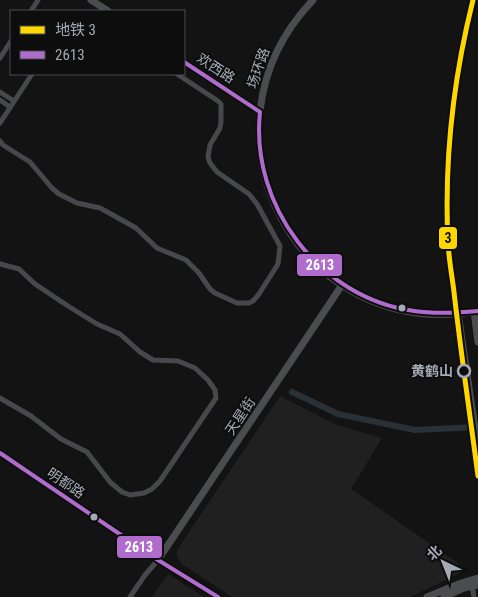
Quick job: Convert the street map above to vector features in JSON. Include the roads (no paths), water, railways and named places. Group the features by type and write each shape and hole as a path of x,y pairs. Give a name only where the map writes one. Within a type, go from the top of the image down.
{"street":[{"path":"91,0 106,10"},
{"name":"场环路","path":"312,0 290,27 273,58 265,83 260,112 258,139 261,161 273,203 282,222 313,262 342,285 363,296 401,310 423,313 476,311"},
{"path":"0,58 10,43"},
{"name":"欢西路","path":"185,63 260,112"},
{"path":"0,123 31,75"},
{"path":"0,141 3,145 30,162 59,194 77,203 100,208 136,228 157,248 177,256 192,265 215,294 236,302 249,303 254,301 278,264 280,246 257,204 249,194 217,172 210,163 208,157 210,145 220,128 220,104 179,75"},
{"path":"0,92 14,101"},
{"path":"0,100 10,107"},
{"path":"0,264 18,269 35,284 68,306 98,324 120,334 140,352 153,360 178,361 195,368 208,380 215,390 216,398 160,481 152,489 130,495 117,489 88,452 61,439 31,416 2,400 0,407"},
{"name":"天星街","path":"158,560 342,285"},
{"path":"476,311 478,342"},
{"path":"458,313 478,449"},
{"name":"明都路","path":"0,453 158,560 218,597"},
{"path":"130,597 158,560"},
{"path":"427,597 460,583 478,578"},
{"path":"444,597 475,586 474,597"}],"waterway":[{"path":"292,392 338,414 415,430 478,427"}],"metro line":[{"name":"3","path":"473,0 455,90 449,151 447,212 449,256 478,476"}],"place":[{"name":"黄鹤山","path":"464,371"}]}
